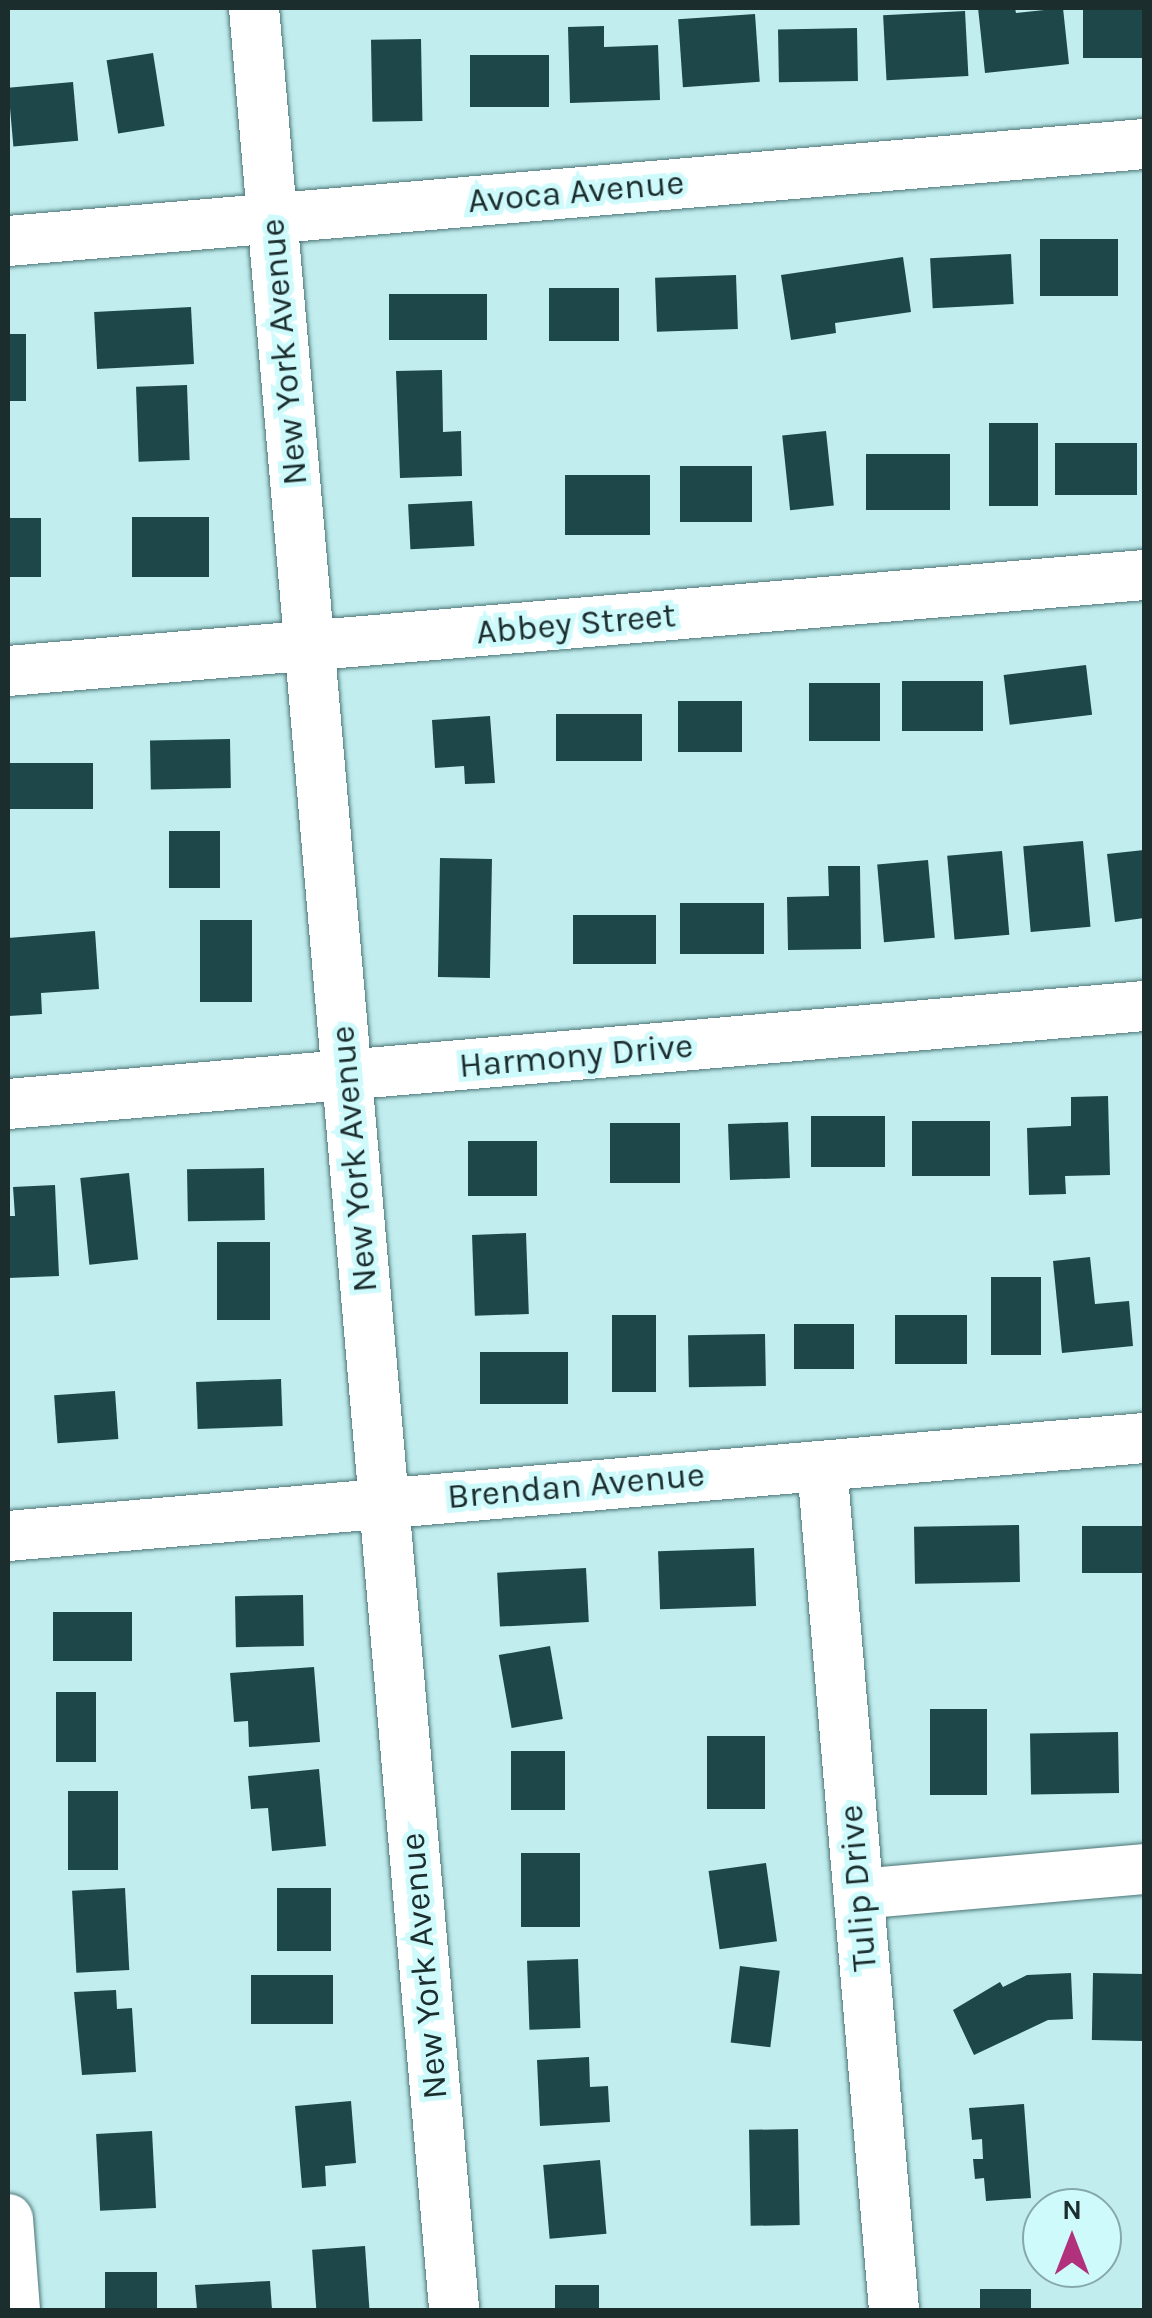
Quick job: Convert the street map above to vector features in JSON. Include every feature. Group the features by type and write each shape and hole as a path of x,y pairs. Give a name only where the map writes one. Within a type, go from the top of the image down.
{"street":[{"name":"New York Avenue","path":"254,8 454,2310"},
{"name":"Avoca Avenue","path":"8,240 1144,144"},
{"name":"Abbey Street","path":"8,672 1144,575"},
{"name":"Harmony Drive","path":"8,1104 1144,1006"},
{"name":"Brendan Avenue","path":"8,1536 1144,1438"},
{"name":"Tulip Drive","path":"822,1466 894,2310"},
{"path":"859,1894 1144,1870"},
{"path":"8,2219 15,2310"}],"building":[{"path":"978,8 1015,8 1016,13 1063,8 1069,64 985,73"},
{"path":"1083,8 1144,8 1144,58 1083,58"},
{"path":"965,11 968,76 887,80 883,15"},
{"path":"755,14 760,82 683,87 678,19"},
{"path":"604,26 604,47 658,45 660,100 570,103 568,27"},
{"path":"857,28 858,81 779,82 778,29"},
{"path":"421,39 422,121 372,122 371,40"},
{"path":"153,53 165,126 118,133 107,60"},
{"path":"470,55 549,55 549,107 470,107"},
{"path":"73,82 78,141 13,146 8,88"},
{"path":"1040,239 1118,239 1118,296 1040,296"},
{"path":"1011,254 1014,304 933,308 930,258"},
{"path":"903,257 911,312 835,323 836,333 791,340 781,275"},
{"path":"736,275 738,329 657,332 655,278"},
{"path":"549,288 619,288 619,341 549,341"},
{"path":"389,294 487,294 487,340 389,340"},
{"path":"191,307 194,364 97,369 94,312"},
{"path":"8,334 26,334 26,401 8,401"},
{"path":"442,370 443,432 461,431 462,476 400,478 396,371"},
{"path":"187,385 190,460 139,462 136,387"},
{"path":"989,423 1038,423 1038,506 989,506"},
{"path":"826,431 834,506 790,510 782,436"},
{"path":"1055,443 1137,443 1137,495 1055,495"},
{"path":"866,454 950,454 950,510 866,510"},
{"path":"680,466 752,466 752,522 680,522"},
{"path":"565,475 650,475 650,535 565,535"},
{"path":"472,501 474,546 410,549 408,504"},
{"path":"132,517 209,517 209,577 132,577"},
{"path":"8,518 41,518 41,577 8,577"},
{"path":"1086,665 1092,715 1010,725 1004,675"},
{"path":"902,681 983,681 983,731 902,731"},
{"path":"809,683 880,683 880,741 809,741"},
{"path":"678,701 742,701 742,752 678,752"},
{"path":"556,714 642,714 642,761 556,761"},
{"path":"490,716 495,783 465,784 464,766 435,768 432,720"},
{"path":"230,739 231,788 151,789 150,740"},
{"path":"9,763 93,763 93,809 9,809"},
{"path":"169,831 220,831 220,888 169,888"},
{"path":"1083,841 1090,927 1031,932 1023,846"},
{"path":"1144,850 1144,918 1115,922 1107,854"},
{"path":"1002,851 1009,935 955,939 947,856"},
{"path":"440,858 492,859 490,978 438,977"},
{"path":"928,860 935,938 884,942 877,864"},
{"path":"828,866 860,866 861,949 788,950 787,897 829,896"},
{"path":"680,903 764,903 764,954 680,954"},
{"path":"573,915 656,915 656,964 573,964"},
{"path":"200,920 252,920 252,1002 200,1002"},
{"path":"95,931 99,989 41,993 42,1014 9,1016 8,938"},
{"path":"1108,1096 1110,1175 1065,1176 1066,1194 1029,1195 1027,1128 1071,1126 1071,1097"},
{"path":"811,1116 885,1116 885,1167 811,1167"},
{"path":"912,1121 990,1121 990,1176 912,1176"},
{"path":"788,1122 790,1178 730,1180 728,1124"},
{"path":"610,1123 680,1123 680,1183 610,1183"},
{"path":"468,1141 537,1141 537,1196 468,1196"},
{"path":"264,1168 265,1220 188,1221 187,1169"},
{"path":"129,1173 138,1260 89,1265 80,1178"},
{"path":"55,1185 59,1276 8,1278 8,1216 15,1216 13,1187"},
{"path":"526,1233 529,1314 475,1316 472,1235"},
{"path":"217,1242 270,1242 270,1320 217,1320"},
{"path":"1090,1257 1095,1304 1129,1301 1133,1346 1062,1353 1053,1261"},
{"path":"991,1277 1041,1277 1041,1355 991,1355"},
{"path":"612,1315 656,1315 656,1392 612,1392"},
{"path":"895,1315 967,1315 967,1364 895,1364"},
{"path":"794,1324 854,1324 854,1369 794,1369"},
{"path":"765,1334 766,1386 689,1387 688,1335"},
{"path":"480,1352 568,1352 568,1404 480,1404"},
{"path":"281,1379 283,1426 198,1429 196,1382"},
{"path":"115,1391 118,1439 57,1443 54,1395"},
{"path":"1019,1525 1020,1582 915,1584 914,1527"},
{"path":"1082,1526 1144,1526 1144,1573 1082,1573"},
{"path":"754,1548 756,1606 660,1609 658,1551"},
{"path":"586,1568 589,1622 500,1627 497,1573"},
{"path":"303,1595 304,1646 236,1647 235,1596"},
{"path":"53,1612 132,1612 132,1661 53,1661"},
{"path":"550,1646 563,1719 512,1728 499,1655"},
{"path":"314,1667 320,1742 249,1747 248,1721 234,1722 230,1673"},
{"path":"56,1692 96,1692 96,1762 56,1762"},
{"path":"930,1709 987,1709 987,1795 930,1795"},
{"path":"1118,1732 1119,1793 1031,1795 1030,1734"},
{"path":"707,1736 765,1736 765,1809 707,1809"},
{"path":"511,1751 565,1751 565,1810 511,1810"},
{"path":"319,1769 326,1846 272,1851 268,1808 251,1809 248,1776"},
{"path":"68,1791 118,1791 118,1870 68,1870"},
{"path":"521,1853 580,1853 580,1927 521,1927"},
{"path":"766,1863 777,1941 720,1949 709,1871"},
{"path":"125,1888 129,1970 76,1973 72,1891"},
{"path":"277,1888 331,1888 331,1951 277,1951"},
{"path":"578,1959 580,2028 529,2030 527,1961"},
{"path":"740,1966 780,1971 770,2047 731,2042"},
{"path":"1071,1973 1073,2019 1048,2020 974,2055 953,2010 1000,1982 1003,1987 1027,1975"},
{"path":"1093,1973 1144,1974 1143,2041 1092,2040"},
{"path":"251,1975 333,1975 333,2024 251,2024"},
{"path":"116,1990 117,2009 132,2008 136,2072 82,2075 74,1992"},
{"path":"589,2057 590,2087 608,2086 610,2122 540,2126 537,2060"},
{"path":"351,2101 356,2163 325,2166 326,2186 302,2188 295,2106"},
{"path":"1024,2104 1030,2188 1022,2188 1022,2199 986,2201 984,2178 975,2179 973,2159 983,2159 982,2139 972,2140 969,2108"},
{"path":"798,2129 800,2225 751,2226 749,2130"},
{"path":"152,2131 156,2208 100,2211 96,2134"},
{"path":"600,2160 606,2234 550,2239 543,2165"},
{"path":"365,2246 369,2310 316,2310 312,2250"},
{"path":"105,2272 157,2272 157,2310 105,2310"},
{"path":"270,2281 272,2310 197,2310 195,2285"},
{"path":"555,2285 599,2285 599,2310 555,2310"},
{"path":"980,2289 1031,2289 1031,2310 980,2310"}]}
